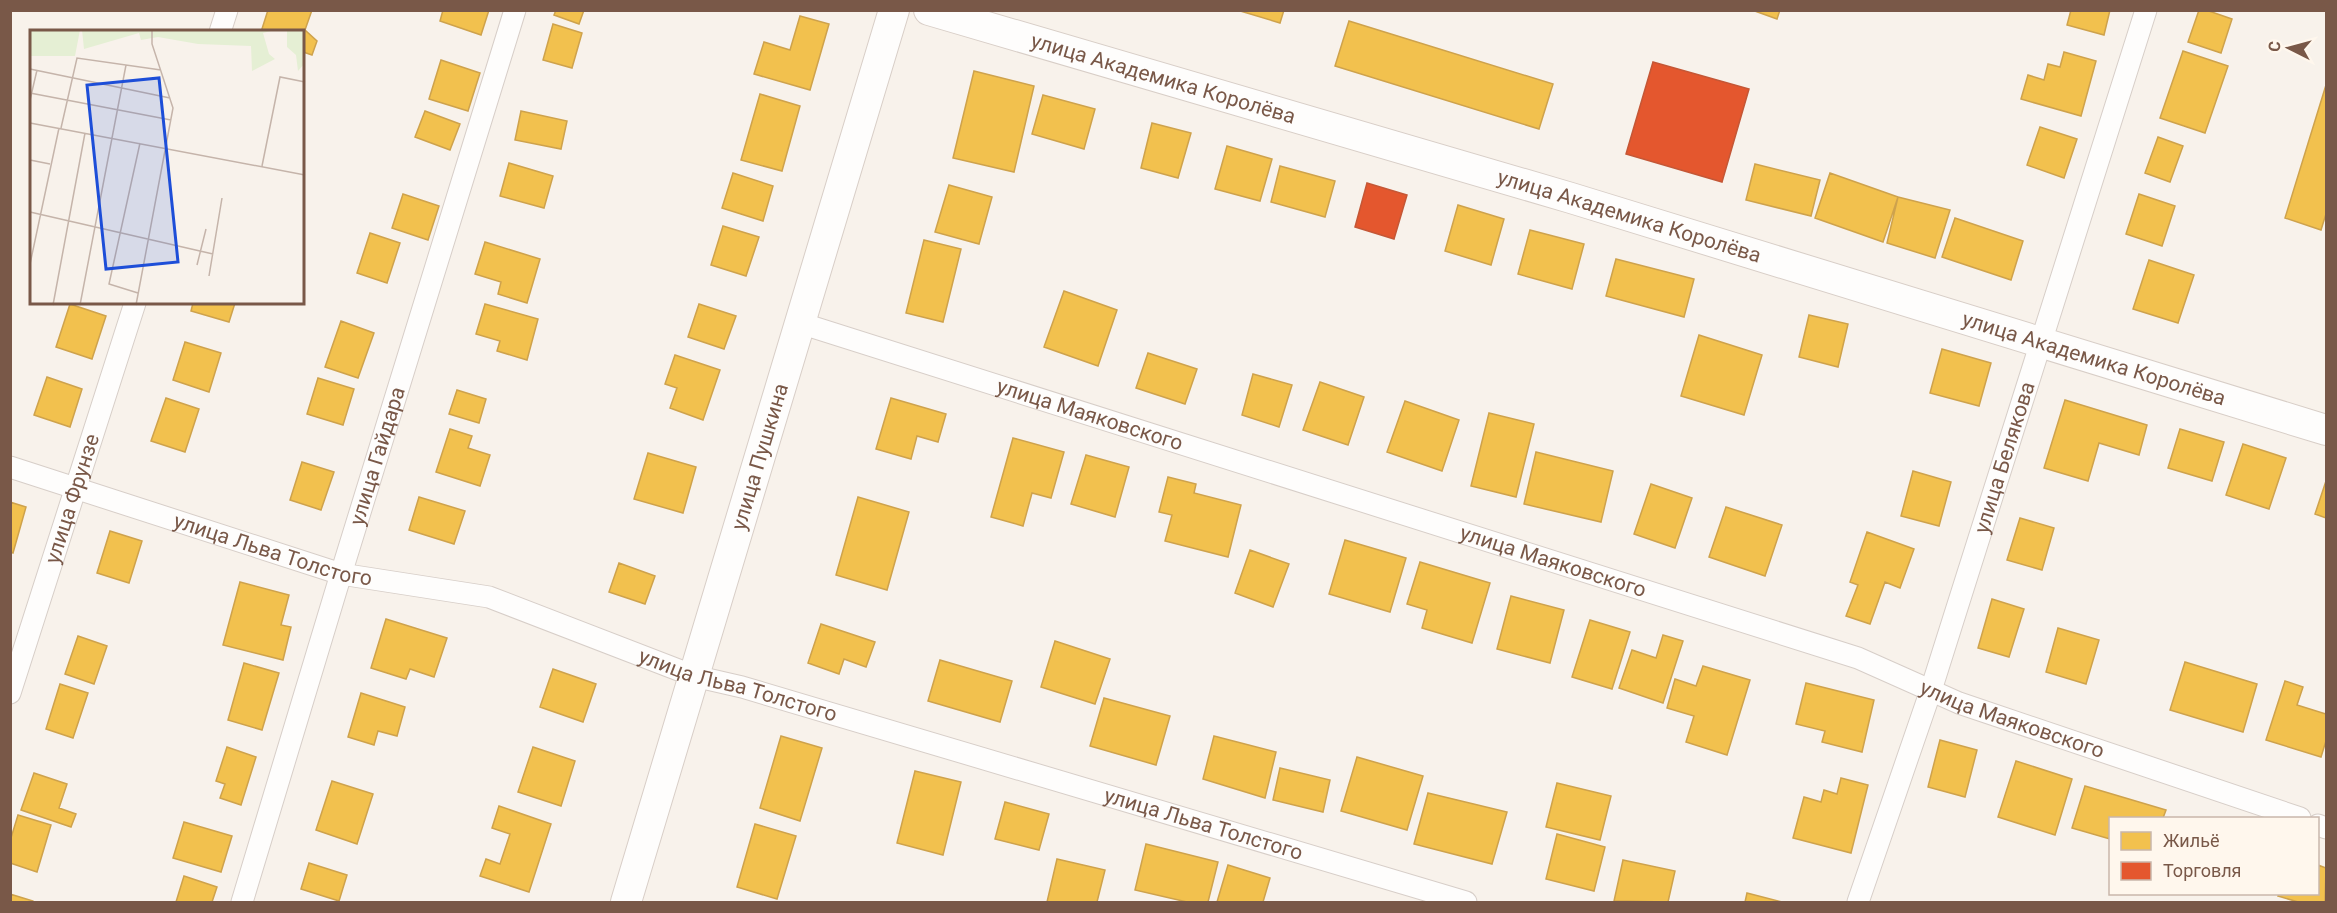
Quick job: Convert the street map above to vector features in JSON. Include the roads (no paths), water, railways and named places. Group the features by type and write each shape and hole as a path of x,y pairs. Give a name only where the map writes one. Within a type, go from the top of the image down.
{"street":[{"path":"221,30 227,10"},
{"name":"улица Гайдара","path":"242,903 515,10"},
{"name":"улица Пушкина","path":"626,903 894,10"},
{"name":"улица Академика Королёва","path":"929,10 1571,198 2326,430"},
{"name":"улица Белякова","path":"1858,903 1931,690 2146,10"},
{"name":"улица Фрунзе","path":"10,693 135,304"},
{"name":"улица Маяковского","path":"800,323 1858,658 1959,703 2294,817"},
{"name":"улица Льва Толстого","path":"10,467 341,574 489,597 694,676 742,687 1466,903"}]}
